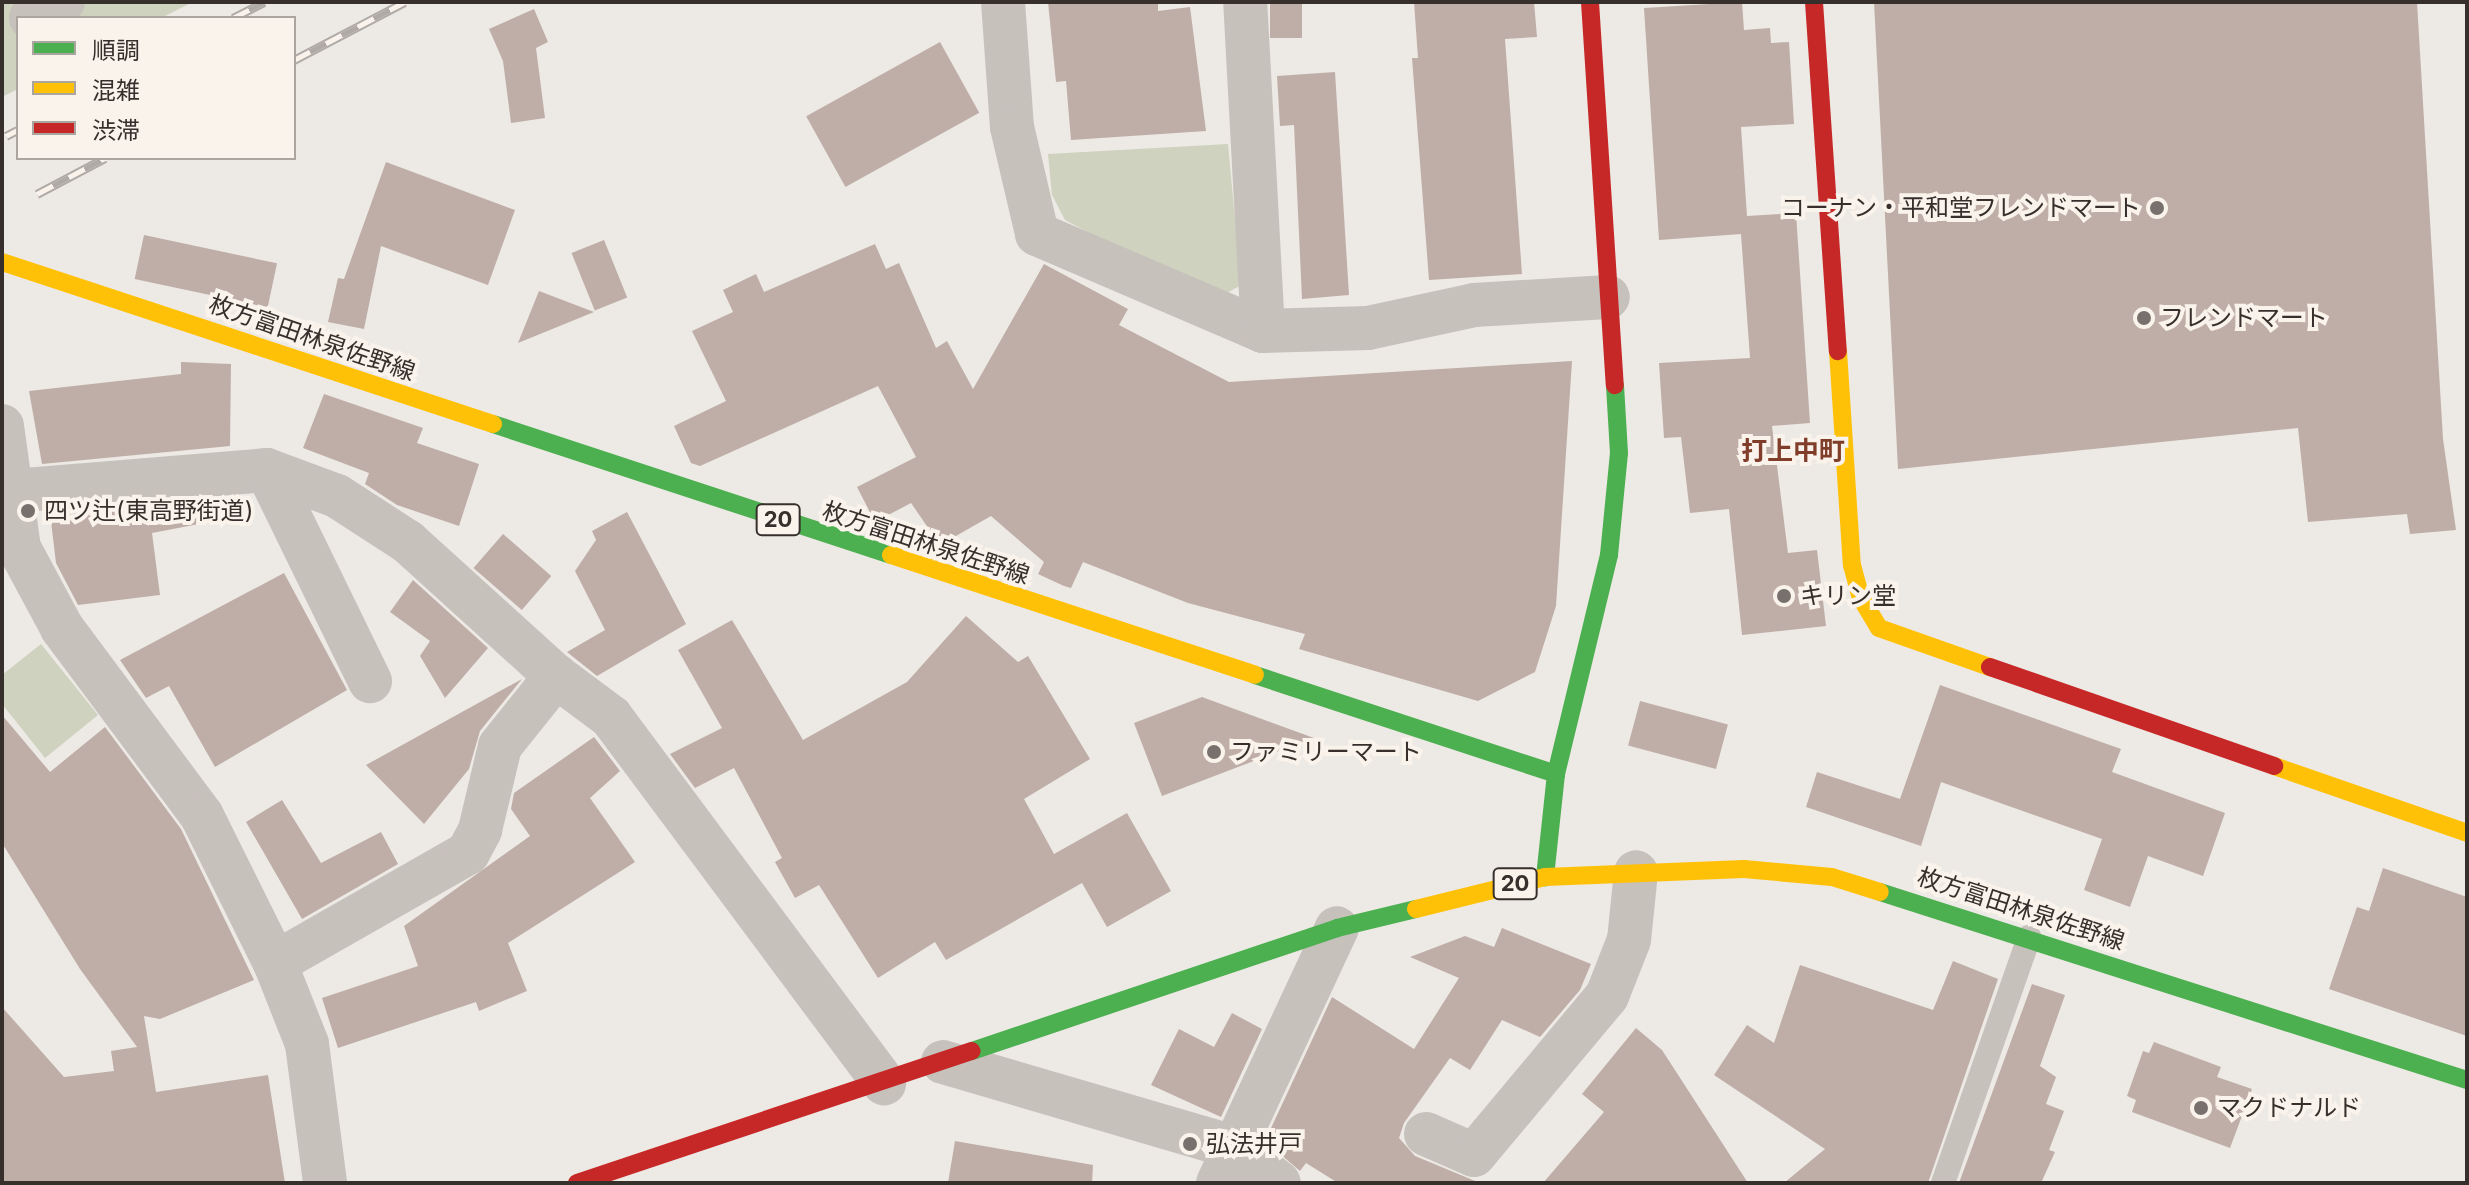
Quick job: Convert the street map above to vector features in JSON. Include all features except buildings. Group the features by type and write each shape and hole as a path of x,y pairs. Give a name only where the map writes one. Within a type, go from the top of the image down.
{"main road":[{"path":"1545,877 1556,774 1609,555 1619,453 1590,2"},
{"path":"1814,2 1852,565 1861,598 1879,628 2467,833"},
{"name":"枚方富田林泉佐野線","path":"2,262 1556,774"},
{"name":"枚方富田林泉佐野線","path":"577,1183 884,1083 1337,928 1545,877 1636,872 1744,869 1832,877 2029,937 2467,1080"}],"street":[{"path":"35,16 63,2"},
{"path":"1003,2 1012,127 1037,234 1263,331 1368,328 1474,305 1608,297"},
{"path":"1245,2 1263,331"},
{"path":"2,426 19,548 62,628 202,816 275,963 307,1044 325,1183"},
{"path":"13,491 267,470 337,496 408,542 556,676 611,717 884,1083"},
{"path":"267,470 370,681"},
{"path":"275,963 468,853 480,830 500,746 556,676"},
{"path":"1426,1134 1474,1155 1607,996 1629,940 1636,872"},
{"path":"1225,1165 1337,928"},
{"path":"943,1062 1279,1183"}],"lane":[{"path":"1943,1183 2029,937"}],"green space":[{"path":"193,2 165,16 16,16 16,90 2,97 2,3"},
{"path":"1228,144 1241,285 1215,300 1065,220 1052,195 1048,154"},
{"path":"41,644 98,715 45,758 2,704 2,675"}],"railway":[{"path":"237,16 264,2"},
{"path":"296,59 405,2"},
{"path":"6,136 16,131"},
{"path":"37,194 101,160"}],"traffic: fast":[{"path":"1556,774 1609,555 1619,453 1615,385"},
{"path":"493,424 891,555"},
{"path":"1255,675 1556,774 1545,877"},
{"path":"1880,892 2467,1080"},
{"path":"972,1051 1337,928 1416,909"}],"traffic: slow":[{"path":"2,262 493,424"},
{"path":"1838,351 1852,565 1861,598 1879,628 1990,667"},
{"path":"891,555 1255,675"},
{"path":"2274,766 2467,833"},
{"path":"1416,909 1545,877 1744,869 1832,877 1880,892"}],"traffic: jam":[{"path":"1590,2 1615,385"},
{"path":"1814,2 1838,351"},
{"path":"1990,667 2274,766"},
{"path":"577,1183 972,1051"}],"place":[{"name":"コーナン・平和堂フレンドマート","path":"2157,208"},
{"name":"フレンドマート","path":"2144,318"},
{"name":"四ツ辻(東高野街道)","path":"28,511"},
{"name":"キリン堂","path":"1784,596"},
{"name":"ファミリーマート","path":"1214,752"},
{"name":"マクドナルド","path":"2201,1108"},
{"name":"弘法井戸","path":"1190,1144"}],"district":[{"name":"打上中町","path":"1793,451"}]}
